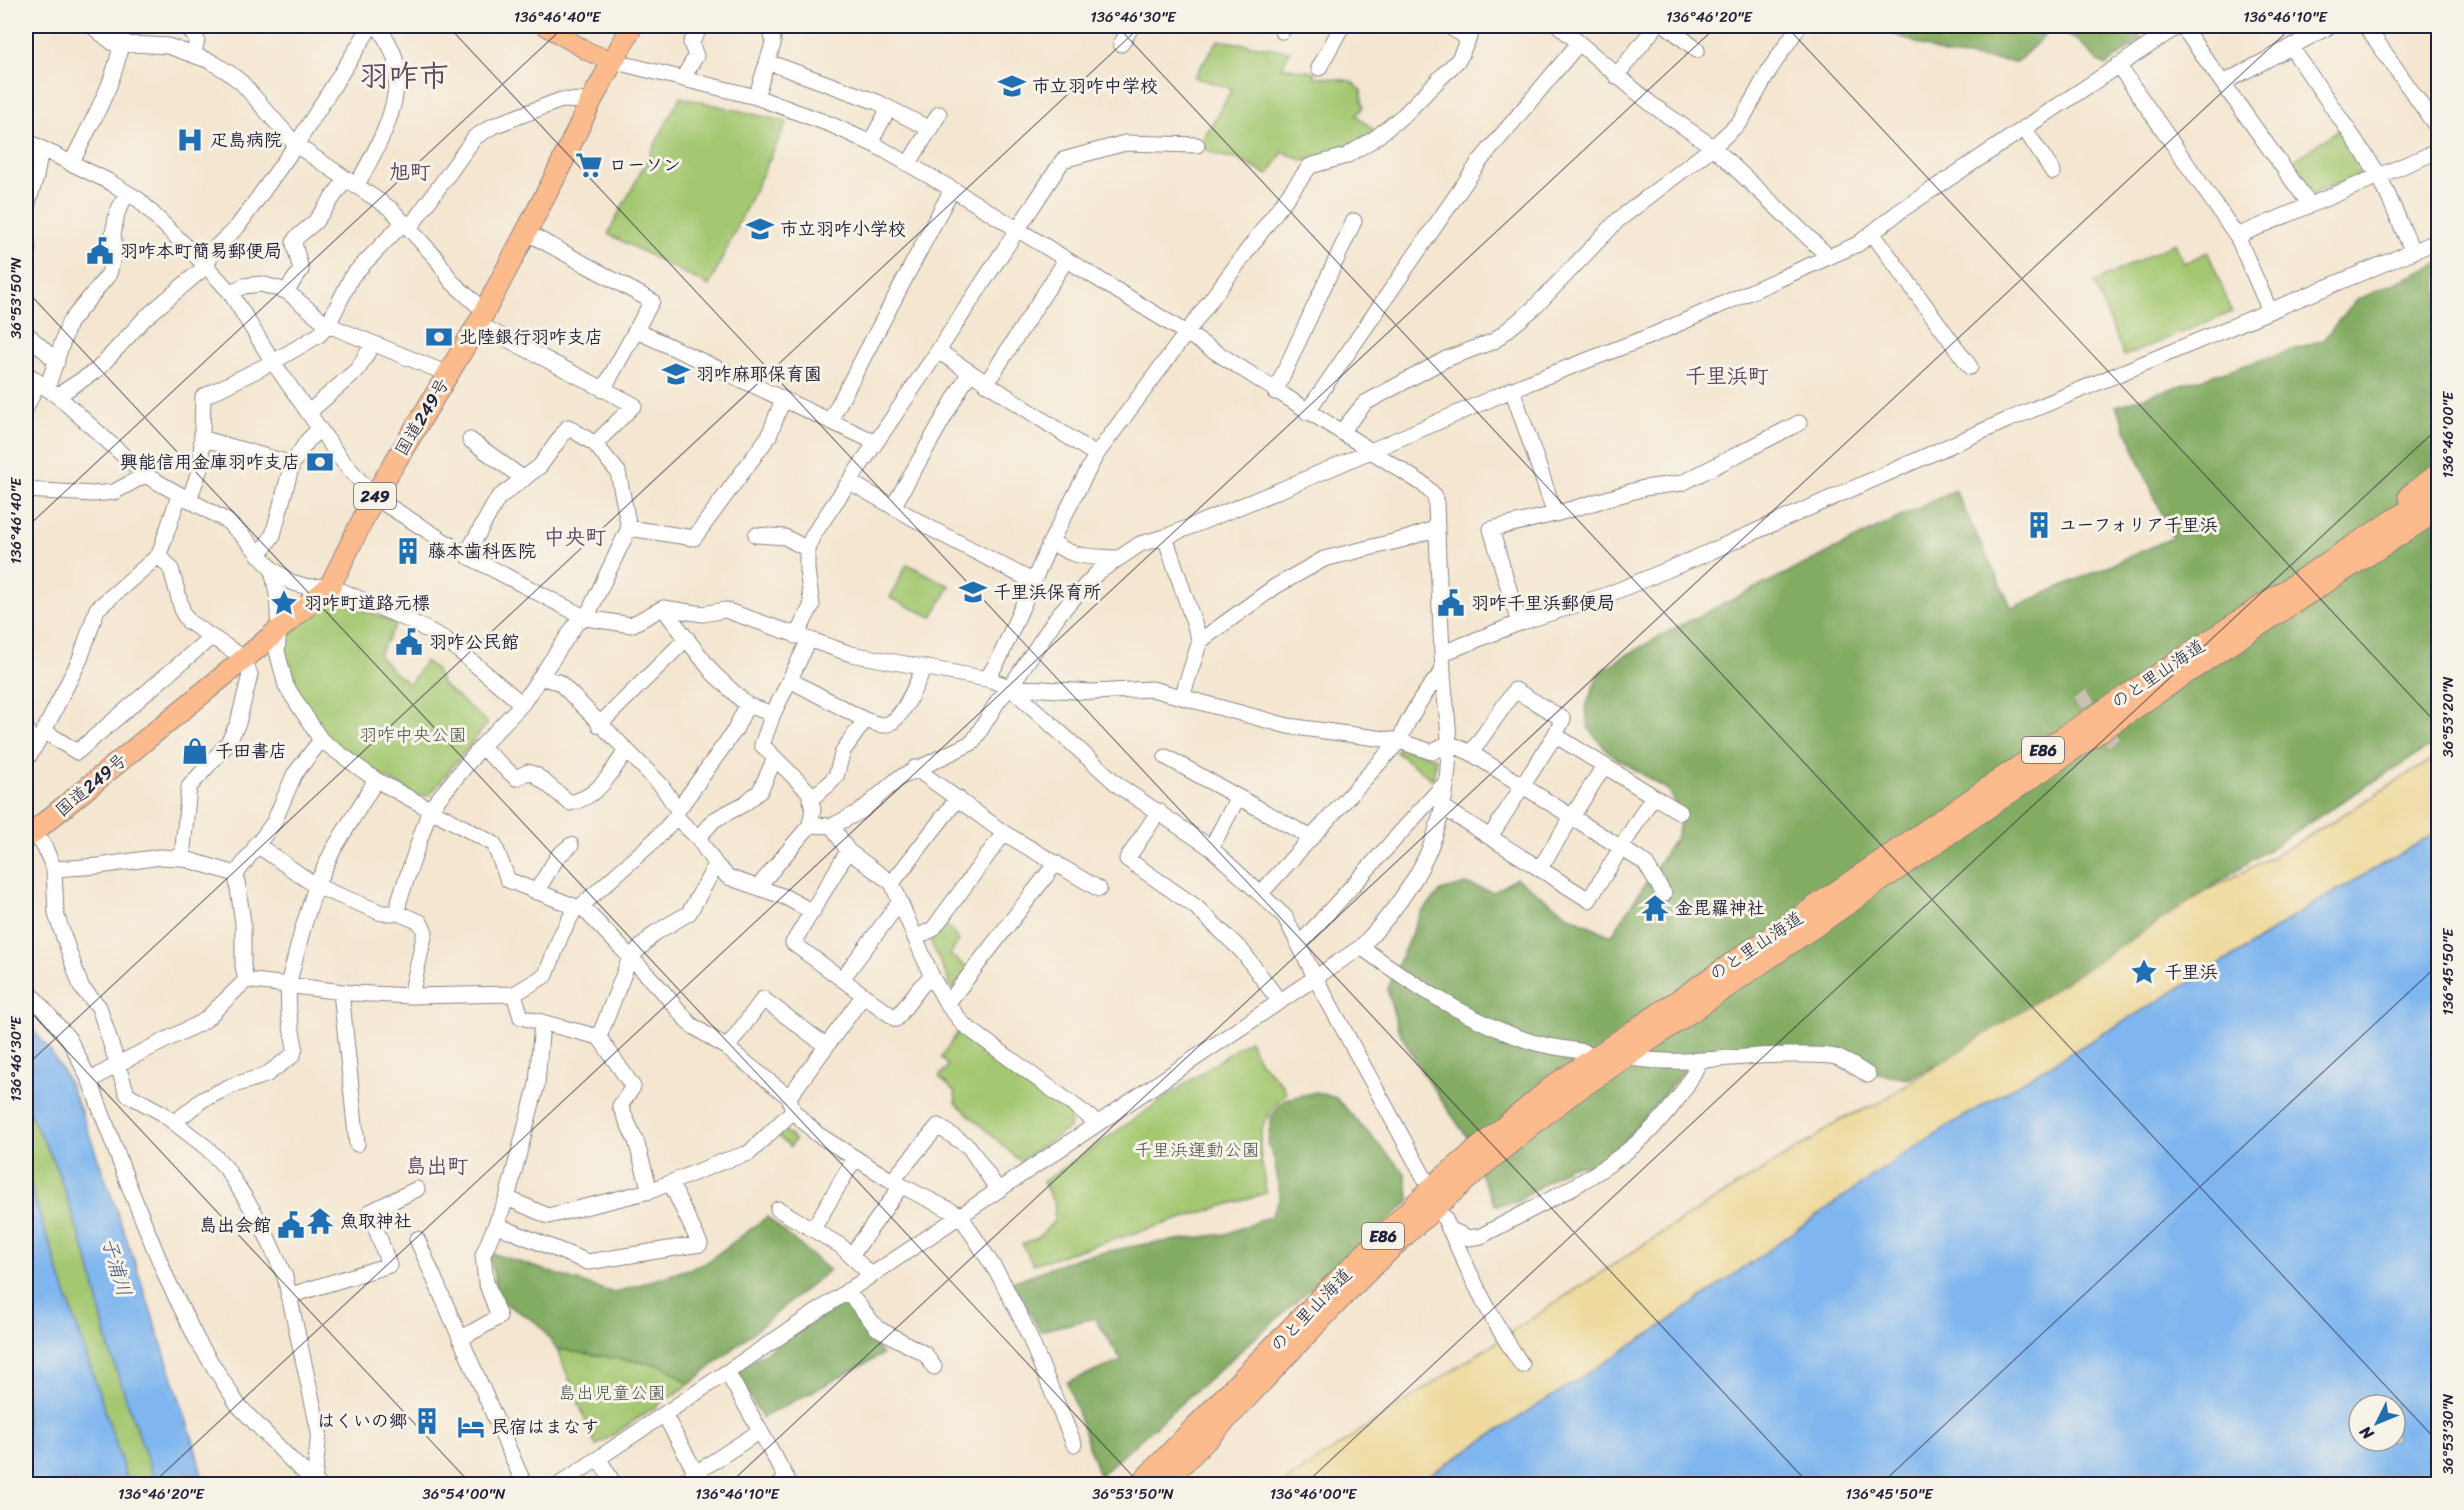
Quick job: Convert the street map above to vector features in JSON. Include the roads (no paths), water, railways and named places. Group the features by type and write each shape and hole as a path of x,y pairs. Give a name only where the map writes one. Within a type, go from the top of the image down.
{"highway":[{"name":"国道249号","path":"28,830 244,658 330,586 374,497 481,317 591,101 632,26"},
{"path":"2257,608 2326,552 2439,474"},
{"name":"のと里山海道","path":"1140,1485 1329,1290 1439,1181 1543,1094 2020,766 2257,608 2439,492"},
{"name":"のと里山海道","path":"1162,1485 1352,1288 1450,1193 1514,1138 1566,1098 1777,951 2219,651 2439,510"},
{"path":"2219,651 2275,626 2385,555 2439,525"}],"main road":[{"path":"545,26 589,52 612,61"}],"street":[{"path":"92,26 113,43 168,46 210,61 242,82 296,145 391,209 407,224 481,317 603,390 634,405 595,444"},
{"path":"71,164 106,90 122,43 123,26"},
{"path":"188,26 197,40 193,55"},
{"path":"42,385 97,370 146,318 206,266 214,249 238,226 296,145 371,26"},
{"path":"286,291 302,270 294,243 297,238 315,222 351,182 381,141 394,100 396,63 387,40 378,26"},
{"path":"683,78 696,56 691,43 701,26"},
{"path":"756,97 773,44 772,26"},
{"path":"1121,44 1132,26"},
{"path":"1319,68 1342,26"},
{"path":"987,679 1034,582 1051,541 1096,455 1310,166 1346,156 1374,140 1405,114 1459,59 1471,32 1448,26"},
{"path":"1559,26 1651,104 1713,147 1829,257"},
{"path":"1616,76 1656,26"},
{"path":"1667,26 1697,50"},
{"path":"1341,432 1365,403 1446,359 1494,341 1534,308 1618,220 1713,147 1741,121 1770,69 1799,26"},
{"path":"810,825 832,826 861,811 899,778 915,768 973,742 998,701 1059,614 1097,573 1116,558 1140,544 1165,537 1512,389 1653,335 1858,244 1900,211 2180,26 2310,205"},
{"path":"2223,83 2330,26"},
{"path":"2366,26 2439,129"},
{"path":"1307,412 1480,161 1580,43"},
{"path":"2291,47 2379,175 2413,252"},
{"path":"560,1485 1361,947 1406,894 1426,860 1444,808 1449,743 1443,671 1435,496 1431,490 1186,333 909,163 832,125 756,97 612,61"},
{"path":"768,62 889,108 930,129"},
{"path":"2118,65 2237,236 2270,311"},
{"path":"29,755 44,731 80,659 97,609 159,555 184,497 199,477 204,439 203,397 310,341 328,325 352,276 407,224 475,137 493,126 561,100 591,101"},
{"path":"870,143 889,108"},
{"path":"909,163 939,114"},
{"path":"2024,128 2053,172"},
{"path":"26,141 108,181 139,200 206,266 230,292 273,362 339,458 374,497 466,555 586,618 631,625 663,608 703,614 725,610 851,654 987,679 1010,687 1092,692 1152,689 1288,726 1399,741 1432,752 1449,743"},
{"path":"758,887 810,825 813,809 809,792 762,745 773,714 790,680 812,605 807,570 807,549 813,535 1018,231 1063,160 1125,143 1197,145"},
{"path":"26,209 36,177 41,149"},
{"path":"2237,236 2379,175 2439,152"},
{"path":"831,419 952,189"},
{"path":"26,408 57,362 69,323 110,274 116,249 113,234 117,213 128,193"},
{"path":"1275,392 1354,221"},
{"path":"526,231 652,301 603,390"},
{"path":"1873,234 1970,367"},
{"path":"26,240 28,248 26,254"},
{"path":"1443,653 1519,623 1607,595 2010,419 2439,241"},
{"path":"986,384 1066,261"},
{"path":"230,292 244,286 261,284 286,291 328,325 372,345 448,374"},
{"path":"637,331 831,419 875,442"},
{"path":"26,333 57,362"},
{"path":"308,413 358,369 372,345"},
{"path":"938,351 969,374 1096,455"},
{"path":"893,507 969,374"},
{"path":"42,385 145,475 227,521 272,569 291,582 308,587 330,586 406,619 445,639 522,704"},
{"path":"1512,389 1555,514"},
{"path":"629,528 694,538 770,436 783,399"},
{"path":"1519,623 1491,529 1555,514 1644,488 1682,483 1799,423"},
{"path":"398,913 399,901 430,809 481,747 522,704 542,678 578,621 586,618 629,528 618,472 595,444 568,427 540,466 498,498 466,555"},
{"path":"259,555 273,535 292,464 308,440 319,429"},
{"path":"204,439 292,464"},
{"path":"470,440 524,479"},
{"path":"26,493 114,492 145,475"},
{"path":"850,482 1034,582"},
{"path":"1182,697 1200,641 1276,586 1324,559 1405,539 1437,528"},
{"path":"756,535 785,537 807,549"},
{"path":"1165,537 1200,641"},
{"path":"1051,541 1074,555 1116,558"},
{"path":"159,555 171,569 183,612 189,622 210,638 244,658 250,675 238,723 224,749 189,787 182,858"},
{"path":"272,569 277,594 279,629 277,651 286,686 321,740 376,780 494,844 508,880 579,906 690,1024 727,1048 791,1104 817,1134 896,1184 960,1215 1000,1277 1024,1324 1074,1444"},
{"path":"663,608 713,673 747,705 773,714"},
{"path":"44,731 77,752 210,638"},
{"path":"599,724 687,638"},
{"path":"790,680 878,725 889,724 902,712 924,668"},
{"path":"1261,893 1399,741 1409,718 1428,687 1443,671"},
{"path":"542,678 559,682 661,785 677,813 698,838 716,866 728,877 785,897 813,912"},
{"path":"1010,687 1119,786 1211,848 1285,917 1316,979 1425,1179"},
{"path":"1471,753 1515,690 1563,719 1490,837"},
{"path":"246,980 341,992 411,996 514,994 546,975 561,935 579,906 655,840 677,813 735,730 747,705"},
{"path":"810,799 836,776 843,751 865,720"},
{"path":"26,727 29,755"},
{"path":"1554,735 1680,812"},
{"path":"246,980 243,966 243,923 236,874 274,822 294,775 321,740"},
{"path":"1449,743 1471,753 1645,863 1664,894"},
{"path":"481,747 516,778 528,772 536,775 570,803 586,799 601,786 626,751"},
{"path":"698,838 714,820 744,804 760,791 775,758"},
{"path":"1166,758 1310,837"},
{"path":"1540,868 1604,766"},
{"path":"915,768 1004,832 1099,889"},
{"path":"175,1122 202,1100 231,1086 266,1075 293,1054 295,1047 289,1016 288,985 316,886 333,850 376,780"},
{"path":"1300,944 1447,781"},
{"path":"1444,808 1589,900 1653,796"},
{"path":"1211,848 1238,797"},
{"path":"892,883 958,798"},
{"path":"1159,811 1127,859 1196,907 1242,951 1280,1002"},
{"path":"832,826 848,851 892,883 932,977 947,1004 964,1025 1098,1123"},
{"path":"28,830 44,846 54,869 56,914 81,987 99,1007 127,1094 175,1122 207,1148 226,1168 261,1224 285,1277 319,1432 316,1483"},
{"path":"915,938 933,929 1004,832"},
{"path":"256,844 316,886 382,913 398,913 420,922 425,932 411,996"},
{"path":"536,892 558,856 571,845"},
{"path":"848,851 793,943 896,1019 921,986 932,977"},
{"path":"54,869 99,866 160,857 182,858 236,874"},
{"path":"947,1004 1056,863"},
{"path":"599,1037 630,958 655,933 689,913 716,866"},
{"path":"842,979 900,903"},
{"path":"1361,947 1398,974 1491,1026 1528,1041 1585,1052"},
{"path":"90,1081 204,1021 246,980"},
{"path":"26,988 69,1039 90,1081 167,1279 197,1340 238,1405 316,1483"},
{"path":"341,992 357,1144"},
{"path":"514,994 521,1017 599,1037 633,1087 620,1106 636,1141 650,1191"},
{"path":"507,1198 548,1216 650,1191 721,1161 749,1153 791,1104 825,1045 863,996"},
{"path":"727,1048 763,999 825,1045"},
{"path":"460,1339 499,1317 486,1282 483,1255 507,1198 537,1083 542,1022"},
{"path":"1638,1059 1660,1062 1776,1054 1815,1055 1835,1057 1868,1075"},
{"path":"1522,1365 1503,1339 1481,1299 1447,1223 1469,1238 1480,1236 1607,1168 1653,1130 1692,1078 1700,1060"},
{"path":"851,1256 896,1184 938,1126 969,1148 998,1190"},
{"path":"813,1229 855,1158"},
{"path":"496,1226 588,1262 700,1244 670,1184"},
{"path":"288,1296 389,1265 370,1212 417,1189"},
{"path":"778,1209 842,1246 871,1275"},
{"path":"417,1239 524,1485"},
{"path":"848,1290 878,1328 925,1354 934,1367"},
{"path":"727,1372 787,1479 780,1485"},
{"path":"664,1414 699,1479"},
{"path":"679,1485 699,1479 760,1431"},
{"path":"599,1459 614,1485"}],"water":[{"path":"2438,832 2438,1484 1415,1484 1659,1328 1898,1158 2234,956 2304,910"},
{"name":"子浦川","path":"26,1022 49,1049 66,1077 82,1114 132,1254 194,1443 204,1484 156,1484 109,1349 89,1263 55,1163 26,1107"},
{"path":"26,1173 117,1447 128,1484 26,1484"}],"tunnel":[{"path":"2080,693 2114,743"}],"place":[{"name":"市立羽咋中学校","path":"1012,86"},
{"name":"疋島病院","path":"190,140"},
{"name":"ローソン","path":"589,165"},
{"name":"市立羽咋小学校","path":"760,229"},
{"name":"羽咋本町簡易郵便局","path":"100,251"},
{"name":"北陸銀行羽咋支店","path":"439,337"},
{"name":"羽咋麻耶保育園","path":"676,374"},
{"name":"興能信用金庫羽咋支店","path":"320,462"},
{"name":"ユーフォリア千里浜","path":"2039,525"},
{"name":"藤本歯科医院","path":"408,551"},
{"name":"千里浜保育所","path":"973,592"},
{"name":"羽咋町道路元標","path":"284,603"},
{"name":"羽咋千里浜郵便局","path":"1451,603"},
{"name":"羽咋公民館","path":"409,642"},
{"name":"千田書店","path":"195,751"},
{"name":"金毘羅神社","path":"1655,908"},
{"name":"千里浜","path":"2144,972"},
{"name":"魚取神社","path":"320,1221"},
{"name":"島出会館","path":"291,1225"},
{"name":"はくいの郷","path":"427,1421"},
{"name":"民宿はまなす","path":"471,1427"}],"district":[{"name":"羽咋市","path":"404,76"},
{"name":"旭町","path":"410,172"},
{"name":"千里浜町","path":"1727,376"},
{"name":"中央町","path":"575,537"},
{"name":"島出町","path":"437,1166"}],"park label":[{"name":"羽咋中央公園","path":"413,735"},
{"name":"千里浜運動公園","path":"1197,1150"},
{"name":"島出児童公園","path":"612,1393"}]}
